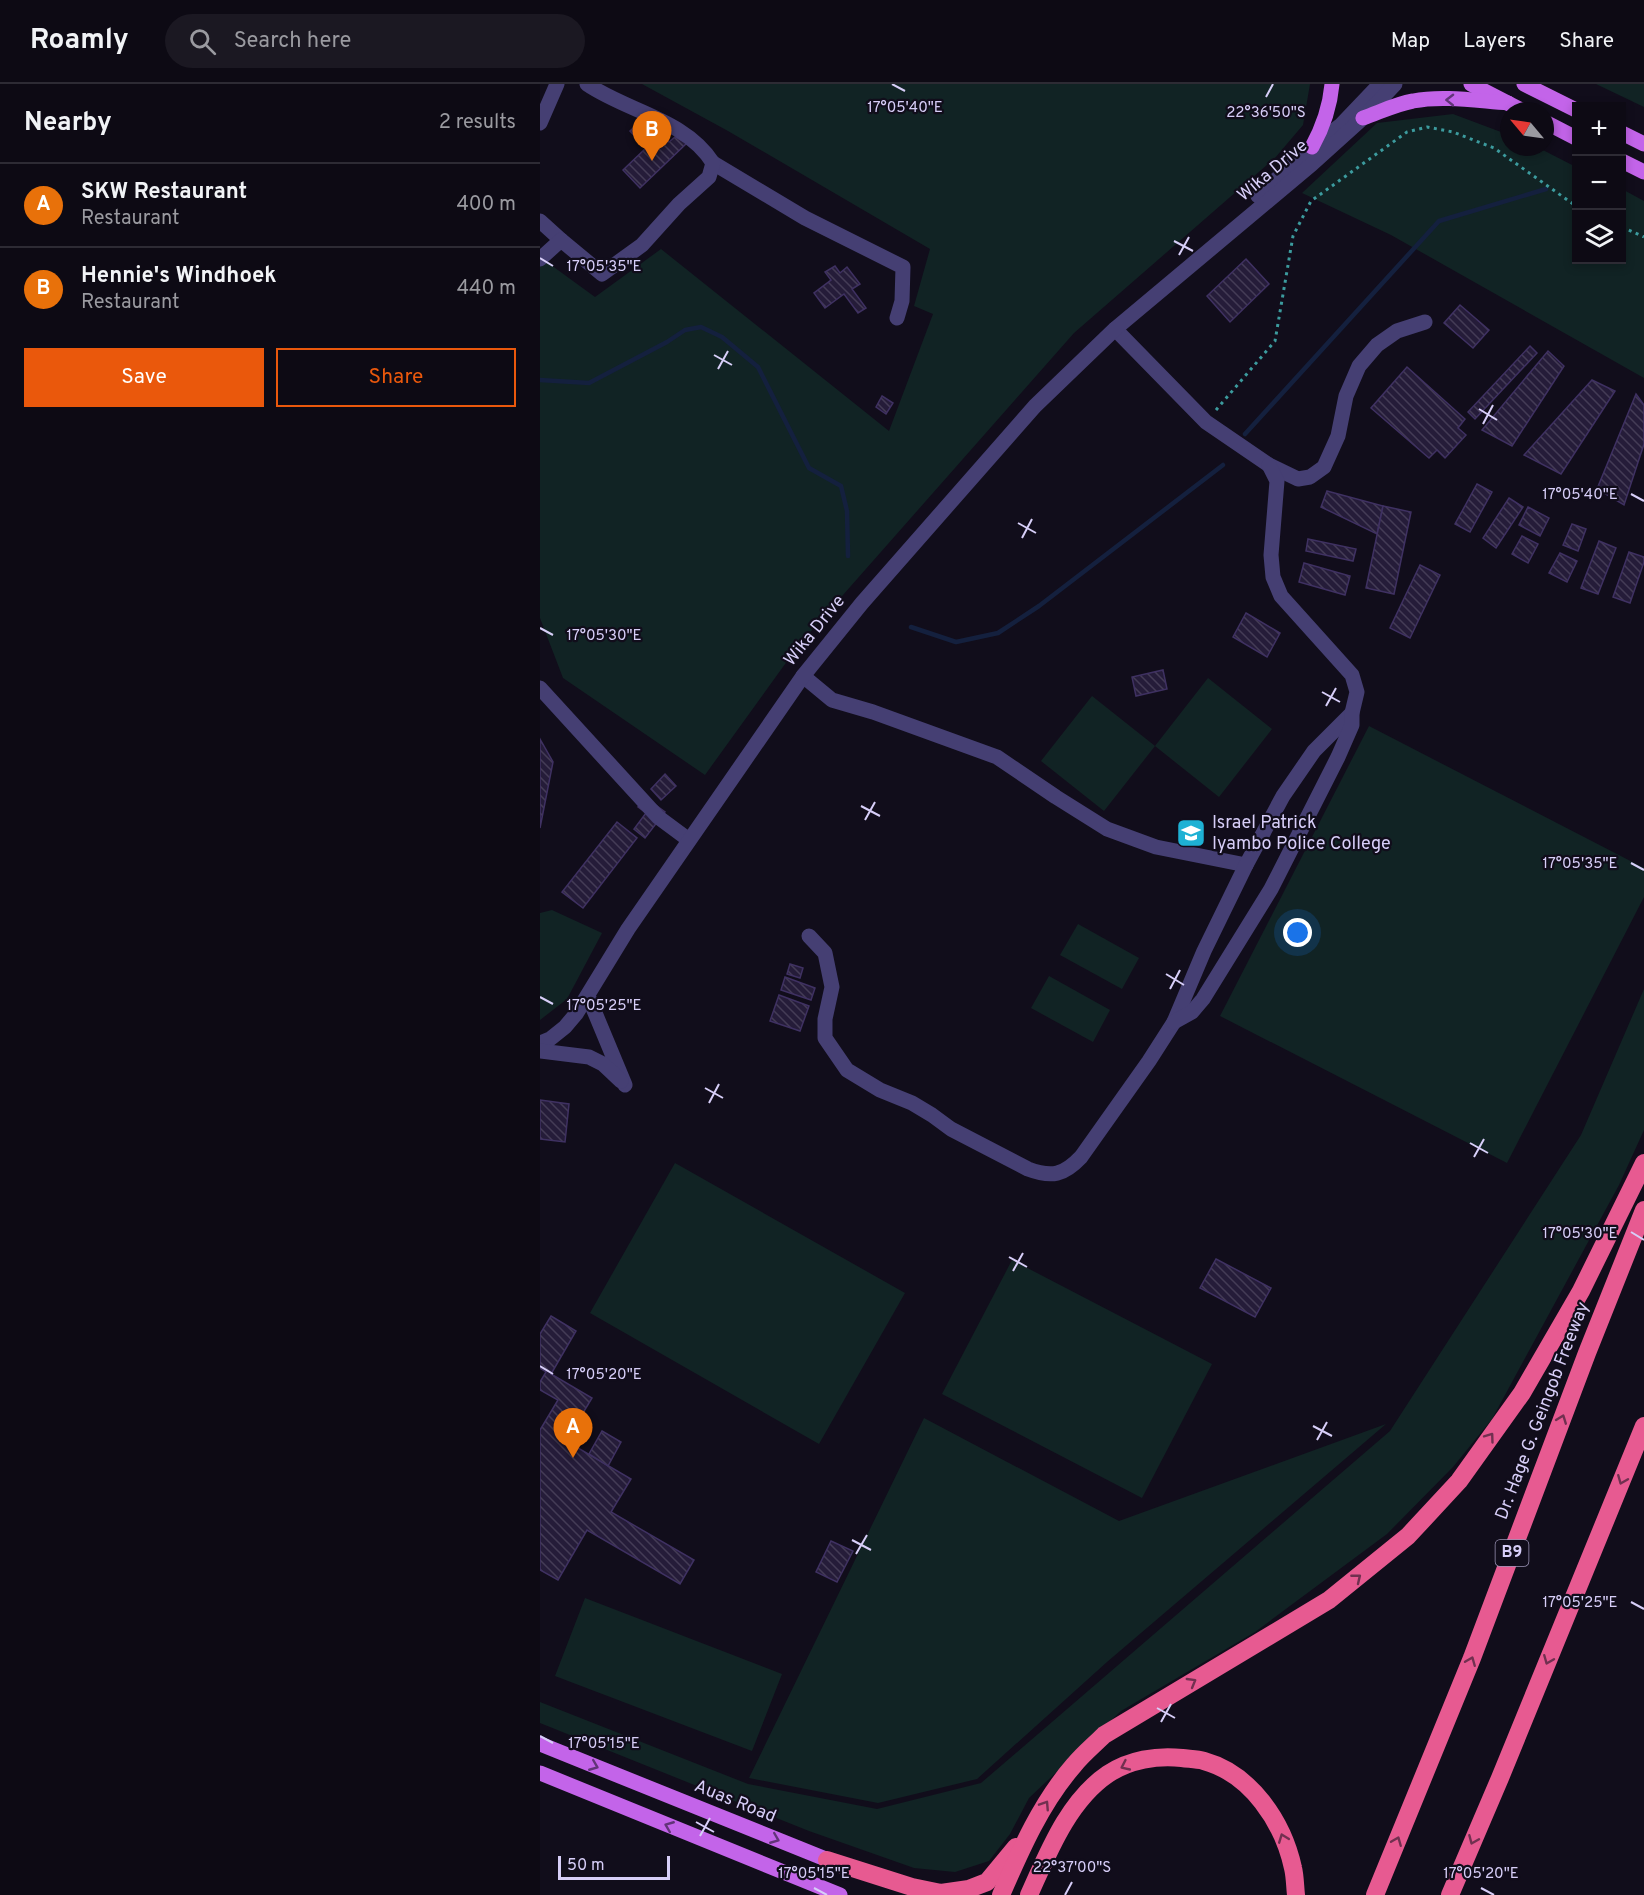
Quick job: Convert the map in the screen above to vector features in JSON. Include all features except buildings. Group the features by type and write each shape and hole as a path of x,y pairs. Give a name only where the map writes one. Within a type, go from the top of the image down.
{"highway":[{"path":"1001,1895 1030,1830 1045,1804 1074,1765 1104,1735 1329,1600 1408,1536 1459,1481 1522,1393 1581,1291 1644,1163"},
{"name":"Dr. Hage G. Geingob Freeway","path":"1375,1895 1472,1658 1587,1353 1644,1210"},
{"path":"1450,1895 1644,1426"},
{"path":"1029,1895 1071,1812 1092,1788 1108,1774 1137,1760 1166,1756 1204,1761 1233,1775 1259,1797 1281,1832 1294,1869 1296,1895"},
{"path":"827,1860 912,1887 941,1893 962,1890 987,1882 1030,1830"}],"main road":[{"path":"1312,147 1323,126 1332,84"},
{"path":"1471,84 1504,102"},
{"path":"1524,84 1572,108"},
{"path":"1364,118 1415,100 1500,103"},
{"path":"1554,127 1572,136"},
{"path":"1626,135 1644,144"},
{"path":"1626,163 1644,172"},
{"name":"Auas Road","path":"540,1744 916,1895"},
{"path":"540,1773 840,1895"}],"street":[{"path":"540,123 557,84"},
{"path":"587,84 601,94 670,124 697,142 713,163 805,218 903,267 902,301 897,318"},
{"name":"Wika Drive","path":"1170,281 1200,248 1312,147 1341,125 1380,84"},
{"name":"Wika Drive","path":"540,1044 565,1027 576,1014 628,929 803,676 862,603 1035,406 1115,329 1364,118 1395,84"},
{"path":"540,220 602,274 642,245 679,204 709,177 713,163"},
{"path":"540,259 561,240"},
{"path":"1115,329 1206,422 1269,465 1298,479 1310,477 1324,467 1338,436 1346,396 1359,366 1377,345 1397,331 1425,322"},
{"path":"1174,1022 1192,1012 1203,999 1271,889 1352,725 1357,692 1352,675 1281,596 1273,577 1271,555 1277,481 1269,465"},
{"path":"803,676 832,700 873,712 997,757 1107,829 1156,847 1246,865"},
{"path":"540,688 658,817 689,840"},
{"path":"809,936 825,953 832,987 825,1019 825,1038 847,1070 880,1090 932,1114 951,1130 1041,1174 1053,1175 1071,1168 1149,1061 1174,1022 1204,951 1246,865 1289,787 1314,751 1352,713"},
{"path":"540,1051 589,1057 603,1064 625,1085 588,996"}],"path":[{"path":"1206,422 1275,341 1293,236 1311,201 1407,132 1427,127 1453,132 1494,148 1572,203"},
{"path":"1626,229 1644,237"}],"shaded area":[{"path":"642,84 1310,84 1303,125 1275,158 1074,333 798,646 705,775 563,678 540,618 540,257 595,297 661,249 889,431 933,314 914,306 930,249 728,131"},
{"path":"1596,84 1644,84 1644,107"},
{"path":"1453,114 1500,132 1500,156 1554,156 1572,165 1572,264 1626,264 1626,191 1644,201 1644,378 1391,235 1302,193 1377,123"},
{"path":"1208,678 1272,729 1219,797 1155,746"},
{"path":"1092,696 1155,746 1104,811 1041,761"},
{"path":"1369,726 1644,868 1644,897 1507,1163 1220,1016"},
{"path":"552,910 602,933 567,999 540,1020 540,913"},
{"path":"1078,924 1139,958 1122,989 1060,955"},
{"path":"1049,976 1110,1010 1093,1042 1031,1008"},
{"path":"1644,989 1644,1130 1619,1185 1492,1419 1453,1467 1387,1534 1255,1632 1121,1711 1029,1798 1010,1834 989,1861 955,1872 914,1868 809,1831 540,1723 540,1702 748,1784 877,1809 981,1783 1390,1431 1581,1135"},
{"path":"675,1163 905,1293 819,1444 590,1313"},
{"path":"1012,1260 1212,1364 1142,1498 942,1394"},
{"path":"924,1418 1119,1521 1386,1424 1107,1662 977,1779 878,1803 749,1778"},
{"path":"585,1598 782,1674 752,1751 555,1676"}],"waterway":[{"path":"1245,434 1439,221 1546,189"},
{"path":"540,380 589,383 667,342 685,330 701,327 722,337 758,367 809,468 841,486 847,511 848,556"},
{"path":"911,627 956,642 998,633 1039,606 1223,465"}],"place":[{"name":"Hennie's Windhoek","path":"652,161"},
{"name":"Israel Patrick Iyambo Police College","path":"1191,833"},
{"name":"SKW Restaurant","path":"573,1458"}]}
